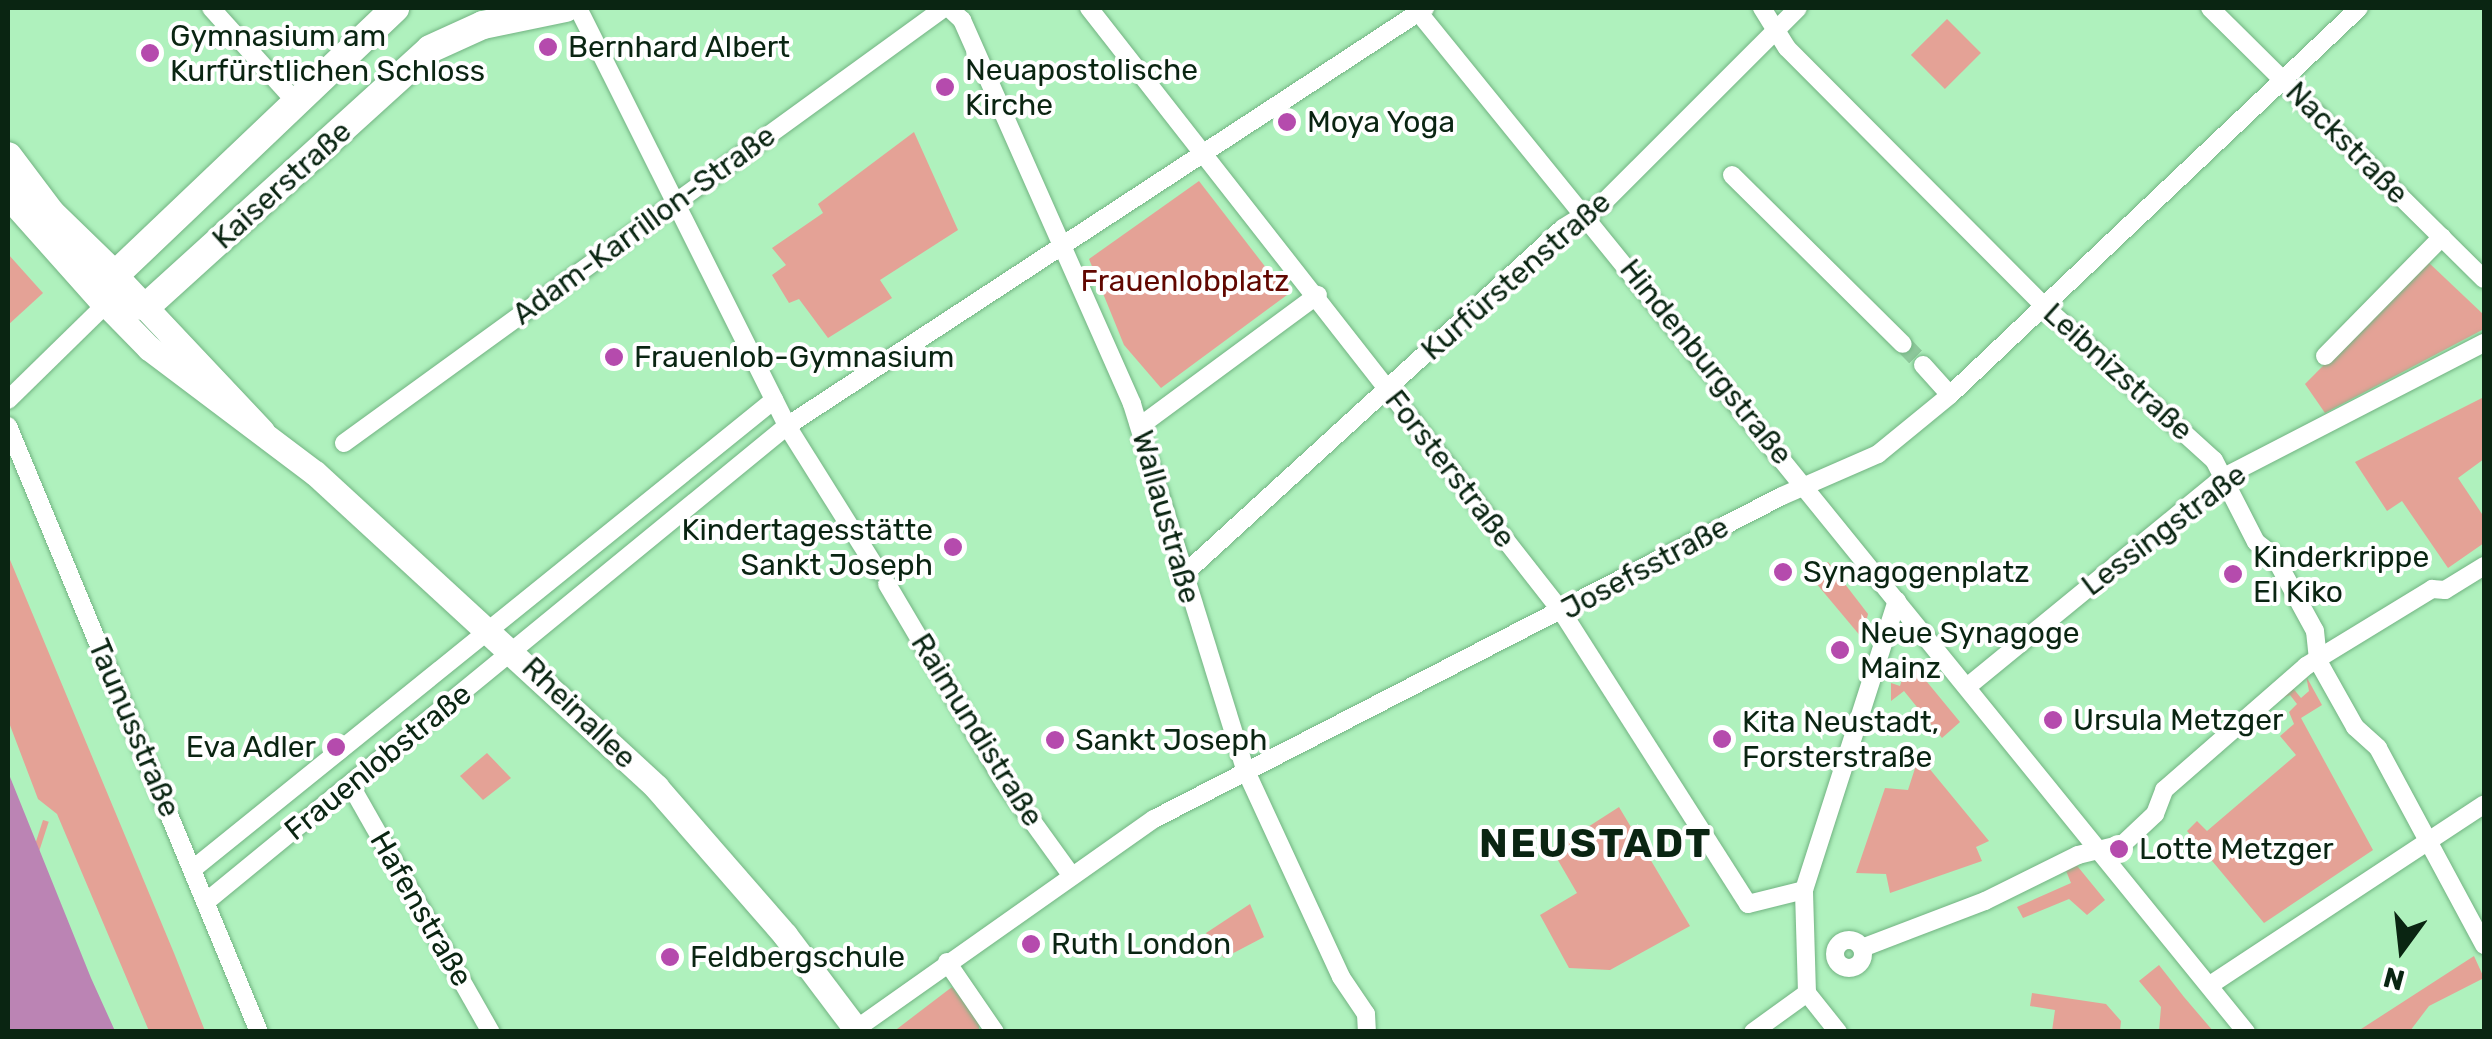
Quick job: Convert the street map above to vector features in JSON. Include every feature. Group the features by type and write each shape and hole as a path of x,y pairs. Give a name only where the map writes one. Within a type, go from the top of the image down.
{"main road":[{"name":"Kaiserstraße","path":"98,314 115,276 395,8"},
{"path":"444,39 449,8"},
{"path":"493,8 524,18"},
{"name":"Kaiserstraße","path":"147,306 444,39 565,8"},
{"name":"Rheinallee","path":"8,156 51,213 147,306 262,430"},
{"name":"Rheinallee","path":"8,194 98,314 262,430 490,629 656,786 857,1030"},
{"path":"98,314 147,306"}],"street":[{"path":"211,8 295,101"},
{"name":"Raimundistraße","path":"578,8 787,426 883,577 1004,782 1071,875"},
{"name":"Adam-Karrillon-Straße","path":"344,443 947,8"},
{"name":"Wallaustraße","path":"947,8 962,20 1140,426 1182,576 1245,769 1341,977 1366,1014 1367,1032"},
{"name":"Forsterstraße","path":"1089,8 1207,153 1562,612 1748,904 1804,890"},
{"name":"Leibnizstraße","path":"1762,8 1787,48 2105,365 2130,377 2214,460 2314,631 2318,660 2354,727 2378,748 2484,945"},
{"name":"Kurfürstenstraße","path":"1182,576 1585,215 1798,8"},
{"name":"Nackstraße","path":"2210,8 2484,278"},
{"name":"Josefsstraße","path":"857,1030 1071,875 1245,769 1562,612 1806,484 1878,454 1950,395 2358,8"},
{"path":"1062,251 1420,9"},
{"name":"Hindenburgstraße","path":"1420,9 1806,484"},
{"path":"1732,174 1902,344"},
{"path":"2324,356 2442,237"},
{"name":"Frauenlobstraße","path":"206,901 643,549 787,426 1062,251"},
{"path":"1140,426 1318,295"},
{"name":"Kaiserstraße","path":"8,400 98,314"},
{"name":"Lessingstraße","path":"1967,686 2222,478 2484,343"},
{"path":"1924,365 1950,395"},
{"name":"Frauenlobstraße","path":"192,869 774,400"},
{"name":"Taunusstraße","path":"8,426 259,1032"},
{"path":"1806,484 2246,1032"},
{"path":"623,524 643,549"},
{"path":"1862,948 1985,900 2082,853 2103,854 2155,814 2164,790 2318,660 2432,589 2445,590 2484,566"},
{"path":"1838,1032 1807,993 1804,890 1897,601"},
{"name":"Hafenstraße","path":"350,786 491,1032"},
{"path":"2210,985 2484,804"},
{"path":"947,962 994,1032"},
{"path":"1753,1032 1807,993"}],"green space":[{"path":"1947,19 1981,53 1945,89 1911,55"},
{"path":"914,132 958,230 880,280 892,298 828,338 799,299 789,303 772,275 786,265 772,248 823,213 818,204"},
{"name":"Frauenlobplatz","path":"1199,181 1287,295 1161,388 1124,345 1089,259"},
{"path":"8,254 43,293 8,325"},
{"path":"2427,261 2484,315 2484,329 2325,413 2305,384"},
{"path":"2484,397 2484,459 2458,478 2484,517 2484,543 2448,568 2402,501 2387,511 2355,462"},
{"path":"8,555 205,1031 149,1031 57,814 38,799 8,720"},
{"path":"1828,562 1868,614 1862,638 1810,576"},
{"path":"1905,667 1918,671 1960,722 1942,738 1904,691 1891,701 1891,683 1900,686 1902,679 1894,675"},
{"path":"2306,676 2322,705 2301,718 2373,850 2264,923 2187,831 2197,821 2207,831 2296,755 2280,736 2294,724 2289,712 2297,704 2290,695 2280,699 2292,687 2301,698 2309,691"},
{"path":"487,753 511,778 483,800 460,776"},
{"path":"1919,756 1989,841 1976,847 1982,861 1890,893 1886,874 1856,873 1885,788 1908,790"},
{"path":"1619,807 1690,926 1610,970 1569,968 1540,915 1577,893 1552,850"},
{"path":"43,820 49,822 8,947 8,928"},
{"path":"2074,862 2105,900 2087,915 2069,899 2023,918 2017,907 2071,883 2064,866"},
{"path":"1250,904 1264,937 1224,958 1206,933"},
{"path":"2474,956 2484,978 2429,1006 2410,1031 2358,1031"},
{"path":"2159,965 2213,1031 2159,1031 2161,1007 2139,981"},
{"path":"952,987 979,1021 979,1031 893,1032"},
{"path":"2032,993 2106,1004 2121,1021 2120,1031 2052,1031 2055,1010 2030,1006"}],"shaded area":[{"path":"8,772 91,978 115,1031 8,1031"}],"tunnel":[{"path":"1903,344 1923,365"}],"place":[{"name":"Bernhard Albert","path":"548,47"},
{"name":"Gymnasium am Kurfürstlichen Schloss","path":"150,53"},
{"name":"Neuapostolische Kirche","path":"945,87"},
{"name":"Moya Yoga","path":"1287,122"},
{"name":"Frauenlob-Gymnasium","path":"614,357"},
{"name":"Kindertagesstätte Sankt Joseph","path":"953,547"},
{"name":"Synagogenplatz","path":"1783,572"},
{"name":"Kinderkrippe El Kiko","path":"2233,574"},
{"name":"Neue Synagoge Mainz","path":"1840,650"},
{"name":"Ursula Metzger","path":"2053,720"},
{"name":"Kita Neustadt, Forsterstraße","path":"1722,739"},
{"name":"Sankt Joseph","path":"1055,740"},
{"name":"Eva Adler","path":"336,747"},
{"name":"Lotte Metzger","path":"2119,849"},
{"name":"Ruth London","path":"1031,944"},
{"name":"Feldbergschule","path":"670,957"}],"district":[{"name":"NEUSTADT","path":"1596,844"}]}
